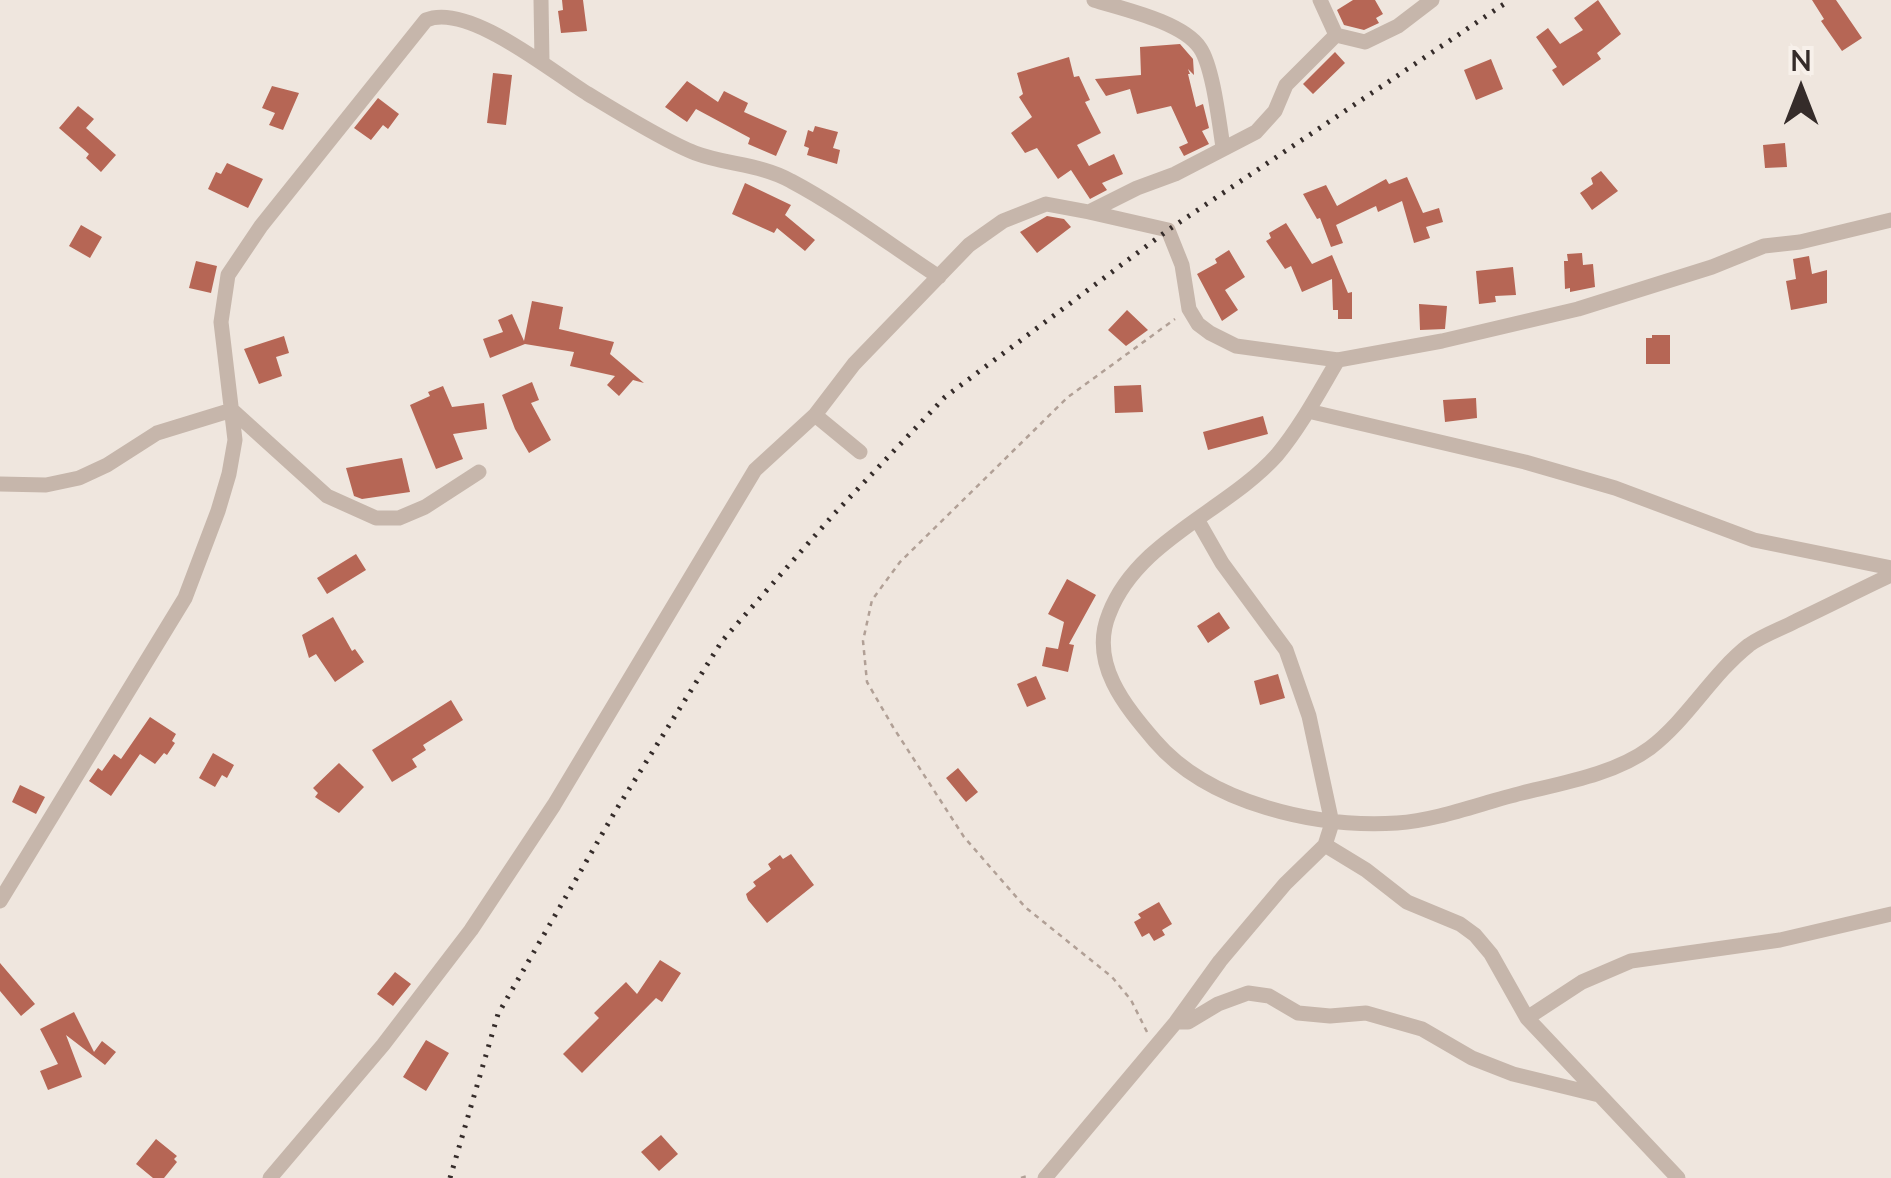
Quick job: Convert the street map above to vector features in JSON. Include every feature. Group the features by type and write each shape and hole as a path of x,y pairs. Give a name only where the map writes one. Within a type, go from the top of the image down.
{"street":[{"path":"541,0 542,61"},
{"path":"1094,0 1159,21 1188,35 1201,48 1223,146"},
{"path":"1320,0 1336,35"},
{"path":"1336,35 1364,42 1398,26 1432,0"},
{"path":"0,901 185,598 229,474 235,440 221,322 228,274 261,226 426,20 438,15 451,16 542,61 585,92 694,153 750,164 789,180 939,277"},
{"path":"1089,212 1256,132 1275,110 1286,85 1336,35"},
{"path":"270,1178 383,1046 471,930 554,805 755,470 815,415 854,364 969,245 1004,221 1046,204 1168,230 1182,266 1189,309 1198,324 1236,346 1338,360 1442,342 1578,309 1712,268 1764,246 1800,242 1891,220"},
{"path":"1338,360 1275,456 1158,550 1124,584 1107,618 1104,645 1108,676 1130,712 1162,750 1188,773 1221,793 1332,823 1400,822 1575,780 1648,749 1690,709 1720,670 1752,643 1891,572"},
{"path":"232,410 327,496 376,518 399,518 424,507 479,472"},
{"path":"0,484 46,485 80,478 157,432 232,410"},
{"path":"1308,411 1525,462 1615,488 1754,540 1891,572"},
{"path":"815,415 860,452"},
{"path":"1045,1178 1176,1022 1220,961 1324,844 1332,823 1309,716 1286,650 1222,563 1198,521"},
{"path":"1324,844 1366,870 1406,902 1460,924 1474,934 1491,954 1527,1018 1678,1178"},
{"path":"1527,1018 1582,982 1631,961 1780,940 1891,914"},
{"path":"1176,1022 1188,1022 1218,1004 1248,994 1269,996 1298,1013 1366,1013 1422,1029 1472,1058 1513,1074 1599,1095"}],"path":[{"path":"1155,1048 1131,1000 1112,976 1025,907 964,837 867,682 863,642 872,600 900,562 1068,398 1189,309"}],"building":[{"path":"562,0 583,0 587,31 561,33 558,11 563,10"},
{"path":"1353,0 1375,0 1383,14 1376,18 1379,23 1364,30 1344,25 1337,10"},
{"path":"1598,0 1621,34 1597,53 1601,59 1563,86 1552,70 1557,67 1536,37 1548,28 1560,44 1583,30 1574,18"},
{"path":"1812,0 1836,0 1862,38 1842,51"},
{"path":"1180,44 1193,59 1194,75 1188,69 1188,74 1196,107 1203,104 1209,128 1202,131 1209,144 1184,156 1179,147 1188,143 1171,106 1137,114 1130,89 1106,96 1095,79 1141,75 1140,47"},
{"path":"1335,52 1345,63 1313,94 1303,84"},
{"path":"1069,57 1074,77 1079,76 1090,100 1085,102 1101,133 1077,145 1089,166 1114,154 1123,174 1102,183 1107,190 1090,199 1071,170 1058,179 1037,148 1025,153 1011,133 1032,117 1019,97 1023,94 1017,73"},
{"path":"1491,59 1503,89 1476,100 1464,70"},
{"path":"493,73 512,75 506,125 487,123"},
{"path":"687,81 718,102 724,91 748,103 744,112 787,131 776,156 748,144 750,138 696,109 687,122 665,107"},
{"path":"272,86 299,93 283,130 269,125 275,113 262,108"},
{"path":"378,98 399,114 388,129 383,125 371,140 354,128"},
{"path":"78,106 94,119 86,128 116,155 101,172 86,158 89,154 59,128"},
{"path":"815,126 838,132 833,148 840,150 837,164 807,155 809,148 804,146 808,130 813,132"},
{"path":"1785,143 1787,167 1765,168 1763,145"},
{"path":"227,163 263,179 248,208 208,189 216,172 221,174"},
{"path":"1601,171 1618,191 1592,210 1580,193 1593,184 1591,178"},
{"path":"1407,177 1423,213 1439,208 1443,222 1426,227 1430,238 1414,243 1402,201 1378,212 1376,206 1336,225 1343,243 1331,247 1320,218 1317,219 1303,194 1326,185 1337,206 1386,179 1389,184"},
{"path":"745,183 791,205 785,215 815,240 805,251 777,228 774,233 732,214"},
{"path":"1047,216 1064,219 1071,227 1037,253 1020,232"},
{"path":"1286,223 1312,264 1332,255 1348,293 1352,292 1352,319 1338,319 1338,310 1333,310 1332,279 1302,292 1291,266 1285,269 1266,241 1271,238 1269,233"},
{"path":"81,225 102,237 90,258 69,246"},
{"path":"1229,250 1245,277 1225,290 1238,310 1222,321 1197,274 1217,263 1215,259"},
{"path":"1582,253 1583,265 1593,264 1595,287 1570,292 1570,288 1565,289 1564,261 1568,261 1567,254"},
{"path":"1809,256 1812,274 1827,270 1827,303 1791,310 1786,281 1796,279 1793,259"},
{"path":"196,261 217,266 211,293 189,288"},
{"path":"1513,267 1516,295 1495,296 1496,302 1479,304 1476,271"},
{"path":"532,301 563,307 559,329 614,342 610,354 644,383 633,380 619,396 607,385 615,376 570,366 574,352 525,344 490,358 483,339 503,332 498,320 512,314 524,341"},
{"path":"1419,304 1447,306 1445,329 1420,330"},
{"path":"1127,310 1148,330 1126,346 1108,330"},
{"path":"1670,335 1670,364 1646,364 1646,338"},
{"path":"284,336 289,353 276,357 282,376 259,384 244,349"},
{"path":"532,382 539,400 531,403 551,440 529,453 502,395"},
{"path":"1141,385 1143,412 1115,413 1114,386"},
{"path":"443,386 452,407 484,403 487,429 453,434 463,459 436,469 410,405"},
{"path":"1476,398 1477,418 1445,422 1443,400"},
{"path":"1263,416 1268,434 1208,450 1203,432"},
{"path":"402,458 410,492 362,499 354,496 346,468"},
{"path":"356,554 366,570 327,594 317,578"},
{"path":"1067,579 1096,595 1069,644 1074,645 1068,672 1042,666 1046,647 1058,649 1064,622 1048,614"},
{"path":"1219,612 1230,628 1208,643 1197,626"},
{"path":"333,617 352,651 355,649 364,662 335,682 316,654 309,658 302,635"},
{"path":"1278,674 1285,698 1260,705 1254,681"},
{"path":"1036,676 1046,699 1027,707 1017,684"},
{"path":"451,700 463,720 423,745 426,750 412,759 417,767 392,782 372,750"},
{"path":"150,717 176,734 167,755 164,753 155,764 140,754 111,796 89,781 114,754 121,759"},
{"path":"213,753 234,765 227,778 222,775 215,787 199,778"},
{"path":"339,763 364,787 339,813 315,797 318,793 313,788"},
{"path":"958,768 978,792 966,802 946,778"},
{"path":"20,785 45,797 36,814 12,802"},
{"path":"791,854 814,885 767,923 746,894 756,886 753,882 771,869 768,864 780,855 783,859"},
{"path":"1159,902 1172,924 1162,930 1165,935 1154,941 1149,933 1142,937 1134,922 1141,918 1138,914"},
{"path":"660,960 681,973 662,1002 656,998 582,1073 563,1054 599,1018 594,1013 626,982 637,994"},
{"path":"0,963 35,1004 21,1016 0,991"},
{"path":"395,972 411,984 393,1006 377,994"},
{"path":"74,1012 94,1052 102,1041 116,1052 105,1065 66,1035 82,1077 48,1090 40,1071 58,1064 40,1029"},
{"path":"426,1040 449,1053 426,1091 403,1077"},
{"path":"661,1135 678,1154 659,1171 641,1152"},
{"path":"156,1139 177,1156 177,1162 164,1178 153,1178 136,1164"}],"railway":[{"path":"450,1178 498,1014 616,810 722,641 834,514 945,397 1168,230 1510,0"}]}
